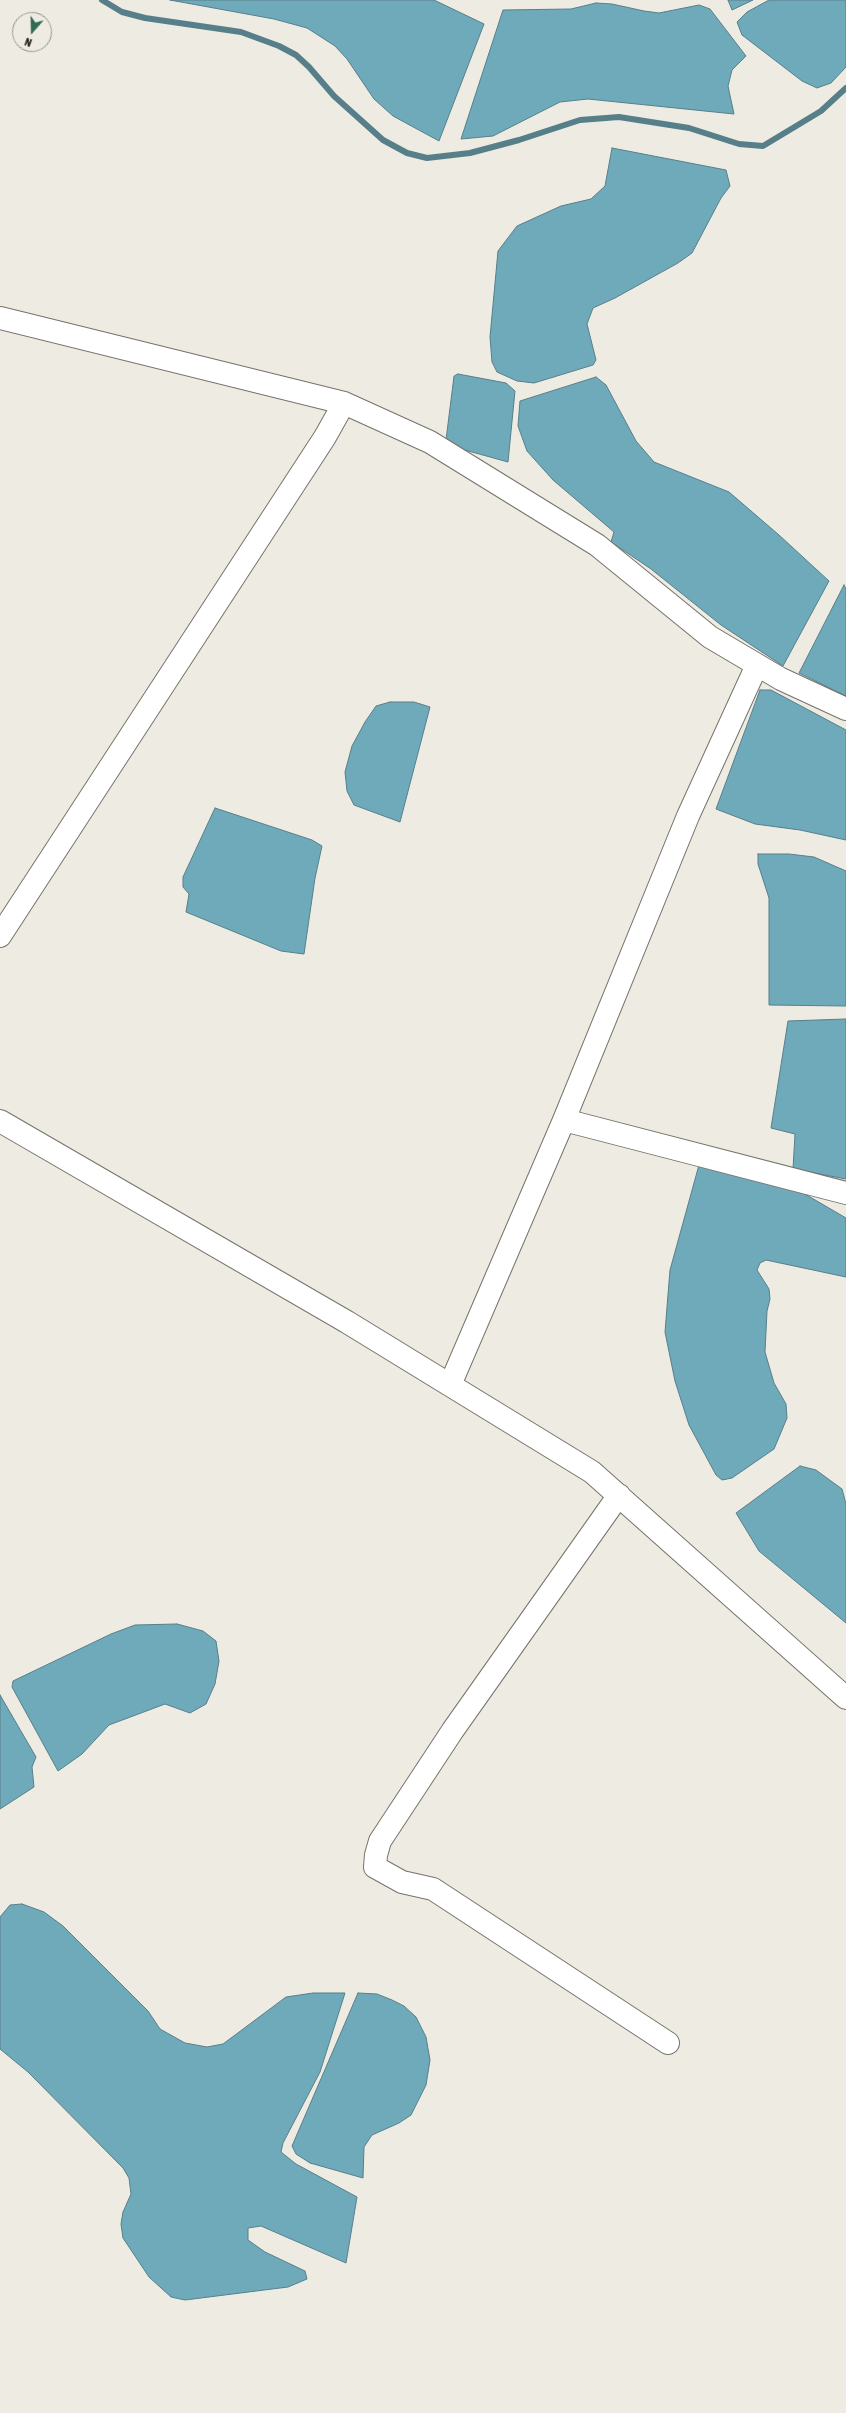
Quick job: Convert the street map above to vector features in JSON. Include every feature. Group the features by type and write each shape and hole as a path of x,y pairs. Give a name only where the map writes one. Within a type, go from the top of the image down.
{"street":[{"path":"0,318 344,403 430,442 597,545 710,637 781,679 846,709"},
{"path":"0,936 325,437 344,403"},
{"path":"450,1385 564,1120 688,816 757,665"},
{"path":"564,1120 846,1193"},
{"path":"0,1122 347,1322 592,1472 846,1698"},
{"path":"619,1495 453,1730 380,1841 376,1855 375,1867 402,1882 433,1889 668,2043"}],"water":[{"path":"170,0 434,0 484,24 439,141 393,116 374,99 347,59 335,46 307,28 274,19"},
{"path":"728,0 753,0 732,10"},
{"path":"769,0 846,0 846,67 831,83 817,88 802,81 742,35 737,22 747,12"},
{"path":"596,3 612,4 659,13 699,5 710,9 746,56 732,70 728,86 734,114 588,99 560,102 493,136 461,139 503,10 571,9"},
{"path":"612,148 726,170 730,186 721,198 692,253 678,263 615,298 593,308 587,324 596,360 593,365 534,383 517,381 497,372 492,362 490,337 498,251 517,226 561,206 591,199 605,186"},
{"path":"458,374 506,383 515,391 508,462 454,447 446,440 454,376"},
{"path":"596,377 606,385 636,441 654,462 729,492 829,581 783,666 721,625 651,569 611,542 614,532 553,480 527,451 518,426 520,401"},
{"path":"844,585 846,589 846,696 799,673"},
{"path":"760,690 771,690 846,730 846,840 800,830 755,824 716,809"},
{"path":"390,702 414,702 430,707 400,822 354,805 347,791 345,772 352,746 365,722 376,706"},
{"path":"215,808 312,840 322,846 315,878 304,954 281,951 186,912 189,894 183,887 183,877"},
{"path":"758,854 789,854 814,857 846,871 846,1006 769,1005 769,898 758,864"},
{"path":"846,1019 846,1179 793,1169 795,1134 771,1128 788,1021"},
{"path":"699,1165 798,1190 846,1218 846,1277 766,1260 760,1263 757,1270 769,1289 770,1299 767,1311 765,1352 774,1383 786,1404 787,1418 774,1449 732,1478 722,1480 716,1475 689,1425 675,1381 665,1332 670,1270"},
{"path":"800,1466 816,1470 842,1489 846,1504 846,1623 759,1551 736,1513"},
{"path":"177,1624 203,1631 216,1641 219,1661 215,1684 206,1704 190,1713 165,1704 109,1725 82,1754 58,1771 12,1687 13,1681 111,1634 135,1625"},
{"path":"0,1695 36,1757 32,1767 34,1787 0,1809"},
{"path":"22,1904 44,1912 63,1926 148,2011 160,2029 185,2043 207,2047 223,2044 286,1997 313,1993 345,1993 320,2072 283,2143 281,2152 296,2164 357,2197 346,2263 261,2226 248,2228 248,2240 265,2252 305,2271 307,2279 288,2287 185,2300 171,2297 149,2277 123,2238 121,2224 123,2212 131,2194 129,2178 123,2168 28,2072 0,2049 0,1917 10,1905"},
{"path":"358,1993 377,1994 392,2000 404,2006 416,2017 426,2037 430,2060 426,2085 411,2115 399,2123 372,2135 364,2147 363,2178 310,2163 296,2154 292,2146"}],"waterway":[{"path":"102,0 122,12 145,18 241,32 279,46 296,55 309,67 334,96 383,140 407,153 427,158 470,153 519,140 580,120 619,117 689,128 739,144 763,146 821,111 846,88"}]}
